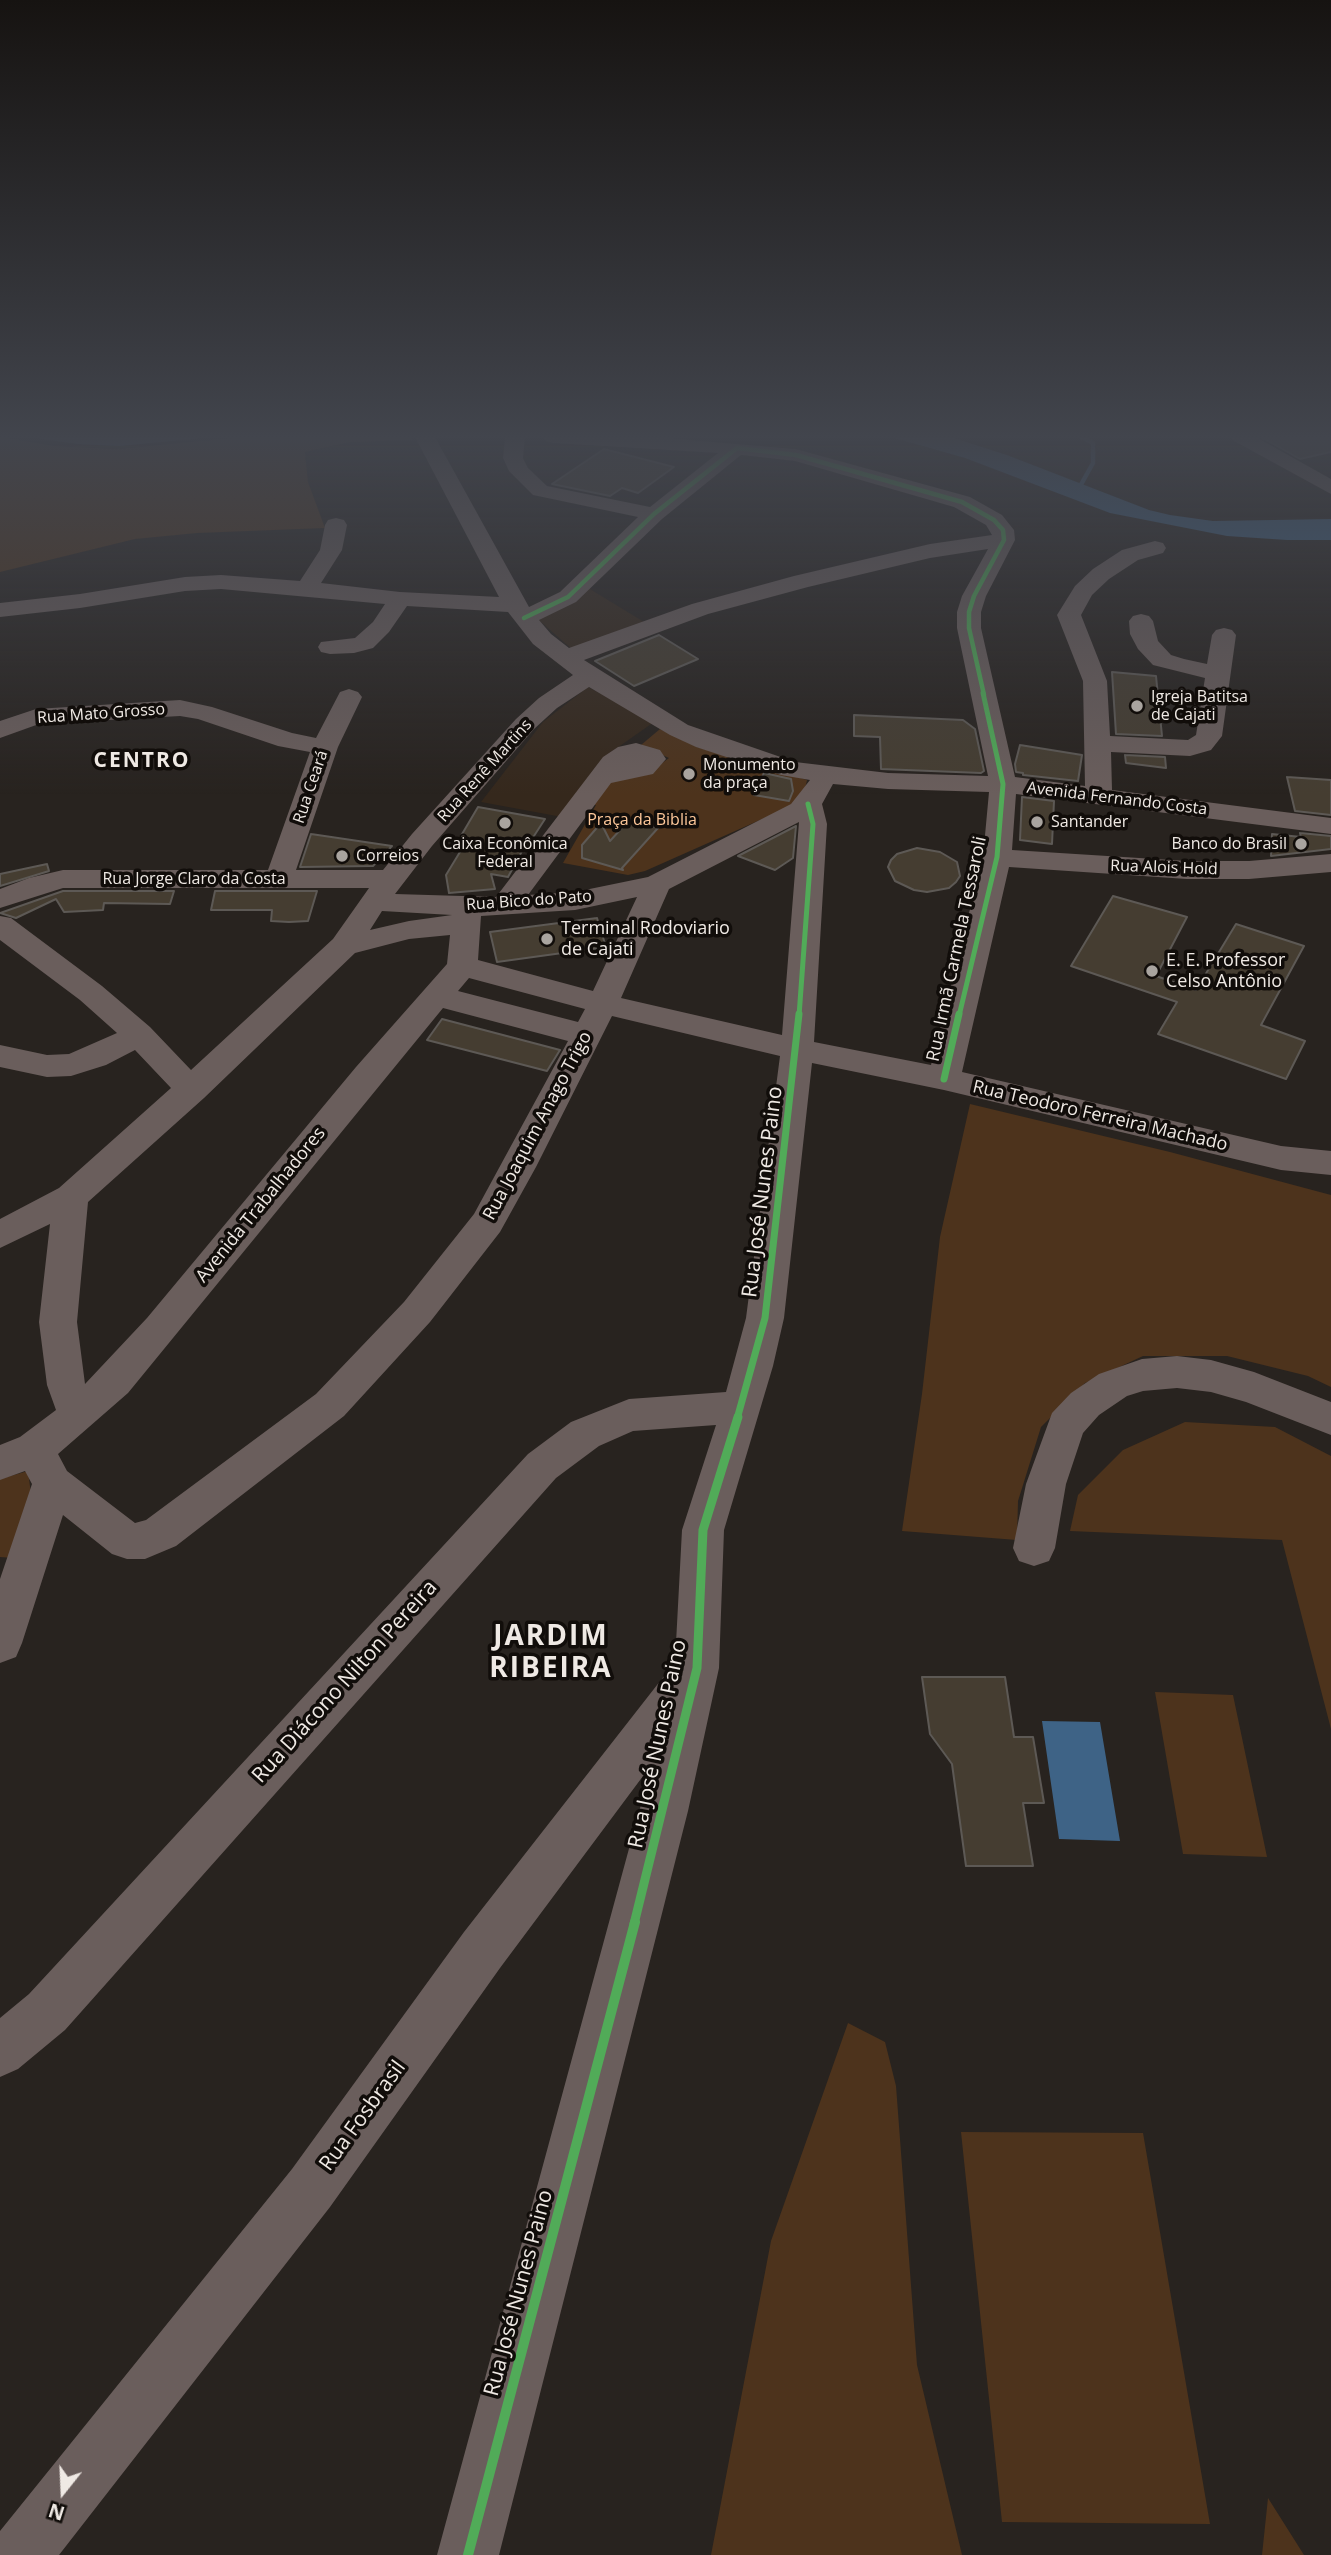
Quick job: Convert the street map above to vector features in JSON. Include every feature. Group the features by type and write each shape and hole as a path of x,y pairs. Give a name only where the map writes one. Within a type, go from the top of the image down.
{"street":[{"path":"306,589 327,556"},
{"name":"Avenida Fernando Costa","path":"489,556 519,611 542,639 589,676 680,730 790,769 888,780 1003,784 1331,826"},
{"path":"0,610 205,582 254,583 519,611 556,605 610,556"},
{"path":"565,658 699,609 908,556"},
{"name":"Rua Irmã Carmela Tessaroli","path":"944,1079 997,857 1003,784 969,628 969,612 974,596 995,556"},
{"path":"1099,795 1095,681 1090,661 1071,625 1069,615 1083,591 1128,556"},
{"path":"330,647 364,643 381,627 400,600"},
{"path":"1141,621 1142,634 1162,660 1219,673"},
{"path":"1098,743 1190,748 1202,744 1209,736 1224,635"},
{"name":"Rua Renê Martins","path":"383,890 525,724 548,703 589,676"},
{"name":"Rua Ceará","path":"279,879 325,747 349,697"},
{"name":"Rua Mato Grosso","path":"0,730 36,717 180,708 203,712 288,740 325,747"},
{"path":"808,804 826,775"},
{"path":"505,906 603,776"},
{"name":"Rua Bico do Pato","path":"344,946 505,906 575,901 657,884 808,804"},
{"name":"Rua José Nunes Paino","path":"468,2555 664,1811 696,1668 701,1617 703,1530 754,1366 765,1318 797,1049 813,824 808,804"},
{"name":"Rua Alois Hold","path":"997,857 1187,870 1249,870 1331,863"},
{"name":"Rua Jorge Claro da Costa","path":"0,899 39,884 63,879 279,879 383,890"},
{"name":"Rua Joaquim Anago Trigo","path":"29,1465 127,1541 145,1541 161,1533 330,1405 418,1312 487,1223 595,1020 657,884"},
{"name":"Rua Bico do Pato","path":"0,1235 72,1197 192,1090 344,946 383,890 467,915"},
{"path":"462,966 467,915"},
{"path":"0,925 90,993 139,1035 192,1090"},
{"name":"Rua Teodoro Ferreira Machado","path":"462,966 595,1020 797,1049 944,1079 1281,1158 1331,1163"},
{"name":"Avenida Trabalhadores","path":"29,1465 114,1382 160,1329 368,1075 462,966"},
{"path":"438,996 595,1020"},
{"path":"0,1056 47,1066 71,1065 95,1057 139,1035"},
{"path":"72,1197 58,1322 66,1385 78,1415"},
{"path":"1034,1548 1046,1485 1066,1425 1085,1404 1113,1385 1142,1375 1177,1372 1211,1376 1254,1388 1331,1419"},
{"name":"Rua Diácono Nilton Pereira","path":"0,2051 47,2012 542,1466 585,1434 629,1415 740,1407"},
{"path":"0,1643 29,1465"},
{"name":"Rua Fosbrasil","path":"20,2555 311,2188 482,1950 696,1668"}],"shaded area":[{"path":"585,586 644,622 573,650 534,616"},
{"path":"588,687 654,722 607,755 562,817 481,802 543,722"}],"green space":[{"path":"0,556 64,556 0,572"},
{"name":"Praça da Biblia","path":"660,729 697,747 807,780 805,789 796,804 645,871 628,875 563,863 596,805 587,804 610,778 653,770 669,758 641,745"},
{"path":"970,1104 1170,1152 1331,1195 1331,1387 1308,1376 1227,1356 1143,1356 1085,1383 1041,1427 1018,1501 1017,1540 902,1531 922,1394 940,1237"},
{"path":"1185,1422 1275,1427 1331,1456 1331,1729 1282,1540 1070,1531 1078,1495 1123,1450"},
{"path":"28,1471 31,1494 13,1558 0,1557 0,1479"},
{"path":"1155,1692 1233,1695 1267,1857 1183,1854"},
{"path":"848,2023 885,2042 896,2086 917,2365 962,2555 711,2555 771,2241"},
{"path":"961,2132 1143,2133 1210,2524 1002,2522"},
{"path":"1268,2498 1304,2555 1262,2555"}],"water":[{"path":"1042,1721 1100,1722 1120,1841 1059,1839"}],"building":[{"path":"659,635 698,659 634,686 595,661"},
{"name":"Igreja Batitsa de Cajati","path":"1112,672 1156,676 1162,736 1116,734"},
{"path":"854,715 963,720 975,729 984,771 881,769 880,737 854,736"},
{"path":"1020,745 1082,755 1078,781 1016,772 1015,764"},
{"path":"1125,755 1165,757 1166,768 1126,763"},
{"path":"764,773 791,779 793,791 789,801 754,795"},
{"path":"1287,777 1331,780 1331,815 1295,811"},
{"name":"Santander","path":"1022,797 1054,801 1052,844 1020,840"},
{"path":"478,807 545,819 532,839 529,838 508,877 491,874 495,889 449,893 446,875 463,847 455,846"},
{"path":"630,819 658,828 623,870 582,858 582,845 601,823 610,841"},
{"path":"796,826 793,858 775,870 738,856"},
{"name":"Banco do Brasil","path":"1300,833 1331,836 1331,849 1271,856 1272,834 1301,837"},
{"name":"Correios","path":"311,834 392,846 373,866 300,867"},
{"path":"917,848 940,852 957,862 960,876 956,882 949,888 927,892 914,890 895,881 888,867 891,860 897,854"},
{"path":"47,864 49,871 0,886 0,874"},
{"path":"63,891 174,891 170,904 104,903 103,910 64,912 56,899 16,918 0,913"},
{"path":"215,891 317,891 308,921 289,922 271,921 272,910 211,910"},
{"path":"1113,896 1187,917 1156,976 1196,990 1236,924 1304,946 1261,1025 1305,1041 1286,1079 1158,1034 1177,1002 1071,966"},
{"name":"Terminal Rodoviario de Cajati","path":"597,918 606,947 497,962 490,932"},
{"path":"442,1019 560,1050 547,1071 427,1040"},
{"path":"922,1677 1005,1677 1014,1737 1033,1737 1044,1803 1023,1803 1033,1866 966,1866 952,1764 930,1734"}],"cycle path":[{"path":"524,618 568,597 610,556"},
{"path":"944,1079 997,857 1003,784 969,628 969,612 974,596 995,556"},
{"path":"468,2555 664,1811 697,1668 703,1530 754,1366 765,1318 797,1049 813,824 808,804"}],"place":[{"name":"Igreja Batitsa de Cajati","path":"1137,706"},
{"name":"Monumento da praça","path":"689,774"},
{"name":"Santander","path":"1037,822"},
{"name":"Caixa Econômica Federal","path":"505,823"},
{"name":"Banco do Brasil","path":"1301,844"},
{"name":"Correios","path":"342,856"},
{"name":"Terminal Rodoviario de Cajati","path":"547,939"},
{"name":"E. E. Professor Celso Antônio","path":"1152,971"}],"district":[{"name":"CENTRO","path":"142,761"},
{"name":"JARDIM RIBEIRA","path":"551,1653"}]}
